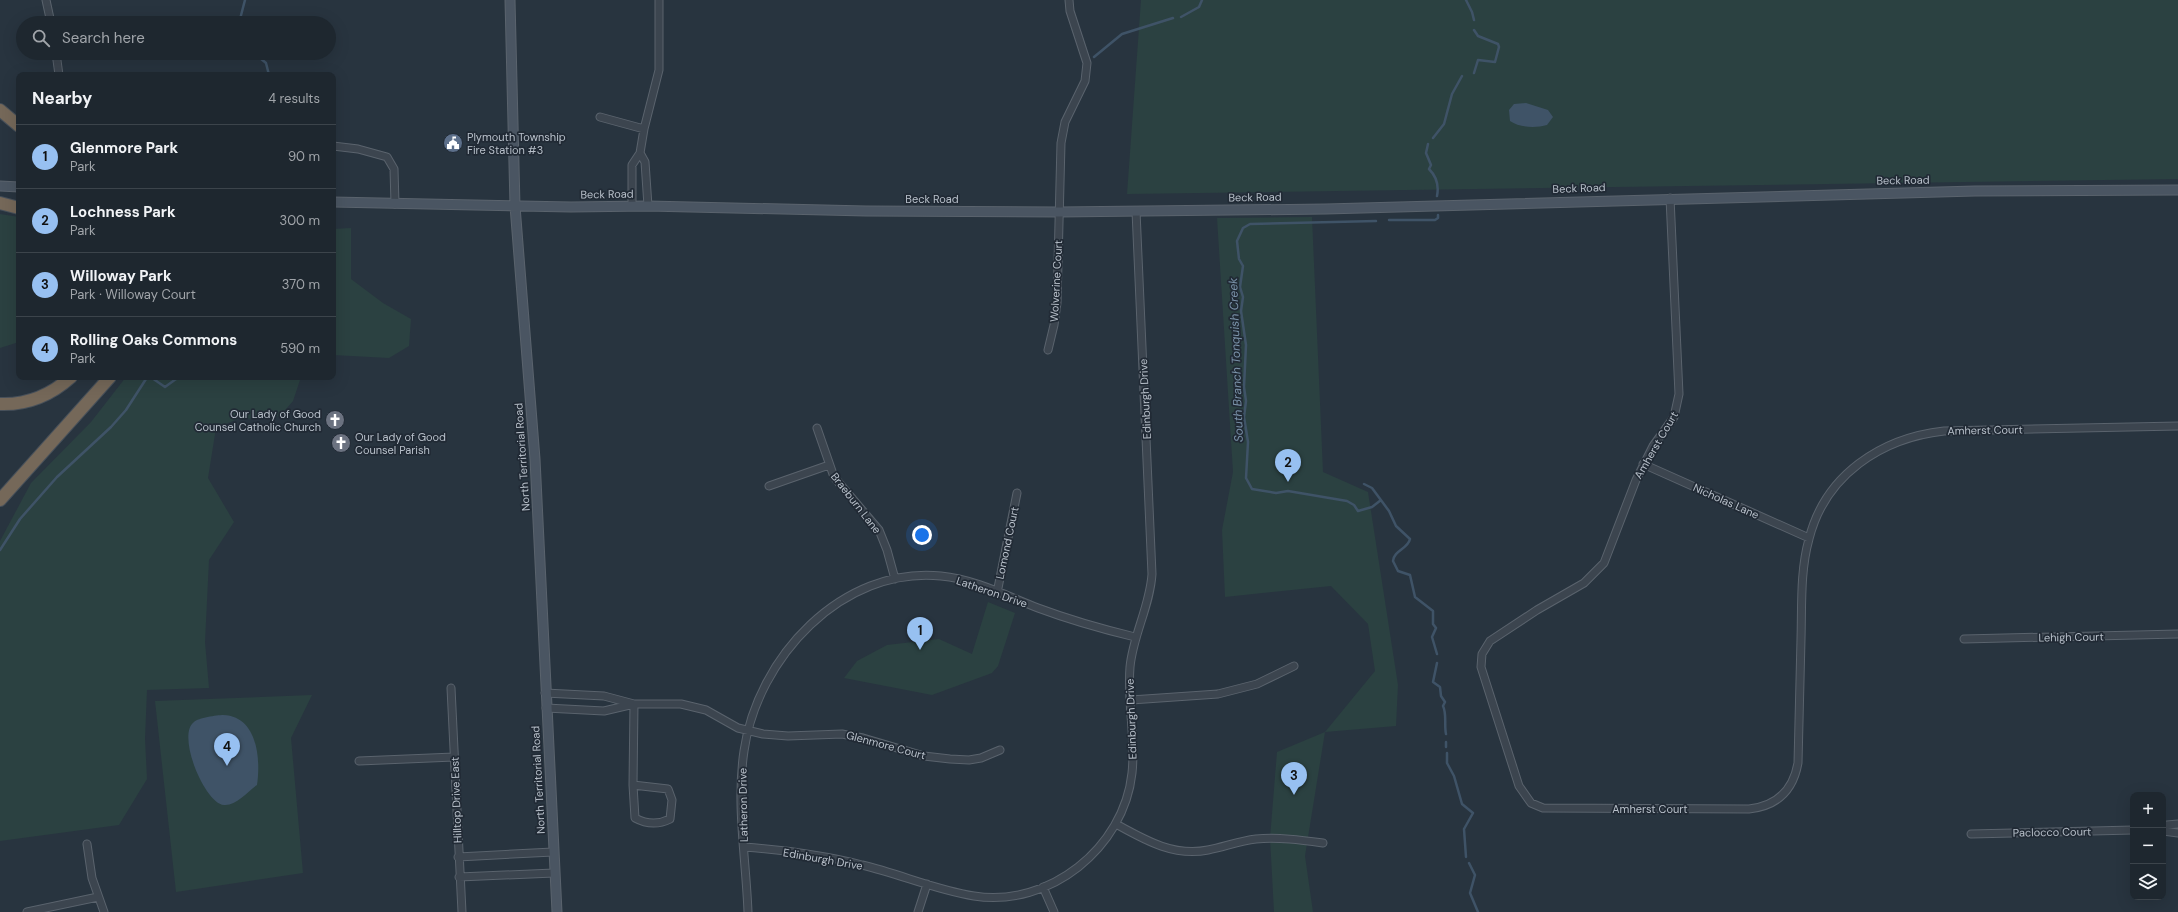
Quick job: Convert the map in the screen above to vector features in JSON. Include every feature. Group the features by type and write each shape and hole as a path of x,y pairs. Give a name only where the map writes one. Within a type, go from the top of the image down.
{"highway":[{"path":"0,110 16,123"},
{"path":"0,203 16,207"},
{"path":"0,404 29,401 48,394 67,380"},
{"path":"0,500 8,489 107,380"}],"main road":[{"name":"North Territorial Road","path":"510,0 515,206 535,459 545,693 557,912"},
{"path":"0,186 16,187"},
{"name":"Beck Road","path":"336,202 515,206 648,206 872,211 1059,212 1350,208 1670,198 1975,191 2178,190"}],"street":[{"path":"46,0 49,16"},
{"path":"632,206 632,165 640,153 644,130 659,70 659,0"},
{"name":"Wolverine Court","path":"1048,350 1057,303 1061,143 1065,122 1085,81 1087,63 1070,11 1069,0"},
{"path":"57,60 59,72"},
{"path":"600,117 644,130"},
{"path":"336,146 358,149 387,157 394,168 394,204"},
{"path":"640,153 645,162 648,206"},
{"name":"Amherst Court","path":"1670,198 1679,400 1674,417 1643,464 1609,553 1598,571 1584,583 1490,641 1482,654 1482,667 1519,786 1526,799 1536,806 1543,808 1578,809 1749,809 1765,806 1783,797 1793,781 1798,763 1802,588 1809,538 1825,500 1843,477 1876,450 1914,436 1944,431 2178,426"},
{"name":"Edinburgh Drive","path":"744,848 844,860 960,893 990,897 1015,895 1044,887 1064,877 1085,862 1103,844 1116,824 1127,798 1132,772 1130,668 1136,637 1150,592 1152,574 1136,211"},
{"name":"Braeburn Lane","path":"817,428 829,465 842,489 879,530 887,550 895,579"},
{"name":"Nicholas Lane","path":"1643,464 1809,538"},
{"path":"769,486 829,465"},
{"name":"Lomond Court","path":"997,592 1017,493"},
{"name":"Latheron Drive","path":"748,912 742,778 747,731 770,677 783,656 801,634 822,615 843,600 867,587 895,579 917,575 943,576 965,581 997,592 1071,620 1136,637"},
{"name":"Lehigh Court","path":"1964,639 2178,634"},
{"path":"1131,700 1218,694 1257,684 1294,666"},
{"name":"Hilltop Drive East","path":"451,688 458,857 462,912"},
{"path":"545,693 604,696 634,704"},
{"path":"546,708 604,711 634,704"},
{"path":"633,784 668,789 672,800 670,819 663,823 644,823 635,818 633,784 634,704"},
{"name":"Glenmore Court","path":"634,704 681,704 696,706 747,731 788,736 826,733 842,734 864,738 924,756 950,759 980,758 1000,750"},
{"path":"359,761 454,757"},
{"path":"1116,824 1154,845 1184,851 1208,850 1243,841 1273,838 1323,843"},
{"path":"2166,826 2178,824"},
{"name":"Paclocco Court","path":"1971,834 2130,830"},
{"path":"2166,831 2178,833"},
{"path":"87,844 90,868 104,912"},
{"path":"458,857 553,852"},
{"path":"459,877 554,873"},
{"path":"918,912 927,884"},
{"path":"1044,887 1054,912"},
{"path":"27,912 98,897"}],"green space":[{"path":"1141,0 2178,0 2178,179 1127,194"},
{"path":"0,214 16,217 16,343 0,348"},
{"path":"1312,217 1323,472 1368,492 1398,685 1396,726 1325,732 1375,671 1368,624 1331,586 1225,597 1222,530 1233,472 1217,218"},
{"path":"351,228 351,279 383,303 411,319 409,346 389,358 336,355 336,229"},
{"path":"124,380 300,380 293,401 280,416 258,419 240,418 216,428 208,478 234,522 209,560 205,642 209,688 147,690 145,739 147,779 119,825 0,841 0,541 31,483 91,422"},
{"path":"988,602 1015,613 998,666 992,673 932,695 844,678 857,661 887,645 939,639 972,654"},
{"path":"312,695 291,738 303,873 176,892 155,701"},
{"path":"1325,732 1305,856 1313,912 1274,912 1270,838 1277,752"}],"water":[{"path":"1526,103 1548,110 1553,117 1547,125 1528,127 1518,125 1510,121 1509,110 1514,104"},
{"path":"223,715 234,717 250,730 257,751 258,763 257,785 237,801 228,805 217,802 201,782 195,768 188,740 189,729 194,722 203,718"}],"waterway":[{"path":"241,16 245,0"},
{"path":"1181,17 1199,7 1202,0"},
{"name":"South Branch Tonquish Creek","path":"1466,0 1474,20"},
{"path":"1094,57 1122,34 1173,18"},
{"name":"South Branch Tonquish Creek","path":"1474,30 1478,36 1498,44 1499,47 1495,62 1478,60 1474,73"},
{"path":"262,60 266,63 268,72"},
{"name":"South Branch Tonquish Creek","path":"1433,138 1444,124 1452,94 1462,76"},
{"name":"South Branch Tonquish Creek","path":"1428,144 1426,153 1431,165 1429,169 1436,181 1438,189 1437,196"},
{"name":"South Branch Tonquish Creek","path":"1389,220 1435,220 1438,218 1438,215"},
{"name":"South Branch Tonquish Creek","path":"1376,221 1250,224 1243,228 1237,241 1239,259 1243,266 1240,287 1243,297 1241,311 1246,345 1244,387 1246,401 1244,417 1248,442 1246,478 1252,489 1276,493 1288,491 1347,501 1354,505 1358,511 1372,507 1381,500"},
{"path":"0,550 20,519 57,477 111,427 126,410 145,380"},
{"path":"155,380 165,387 175,380"},
{"name":"South Branch Tonquish Creek","path":"1364,484 1372,488 1389,511 1396,526 1410,539 1407,545 1396,554 1393,561 1398,571 1410,575 1415,597 1433,611 1433,624 1436,628 1432,637 1437,654"},
{"name":"South Branch Tonquish Creek","path":"1437,663 1433,682 1440,687 1441,696 1445,702 1443,706 1445,712 1446,734"},
{"name":"South Branch Tonquish Creek","path":"1446,742 1446,747"},
{"name":"South Branch Tonquish Creek","path":"1447,753 1447,763 1454,776 1462,804 1473,813 1464,829 1466,857"},
{"name":"South Branch Tonquish Creek","path":"1469,863 1475,875 1470,893 1478,912"}],"place":[{"name":"Plymouth Township Fire Station #3","path":"453,143"},
{"name":"Our Lady of Good Counsel Catholic Church","path":"335,420"},
{"name":"Our Lady of Good Counsel Parish","path":"341,443"},
{"name":"Lochness Park","path":"1288,482"},
{"name":"Glenmore Park","path":"920,650"},
{"name":"Rolling Oaks Commons","path":"227,766"},
{"name":"Willoway Park","path":"1294,795"}]}
